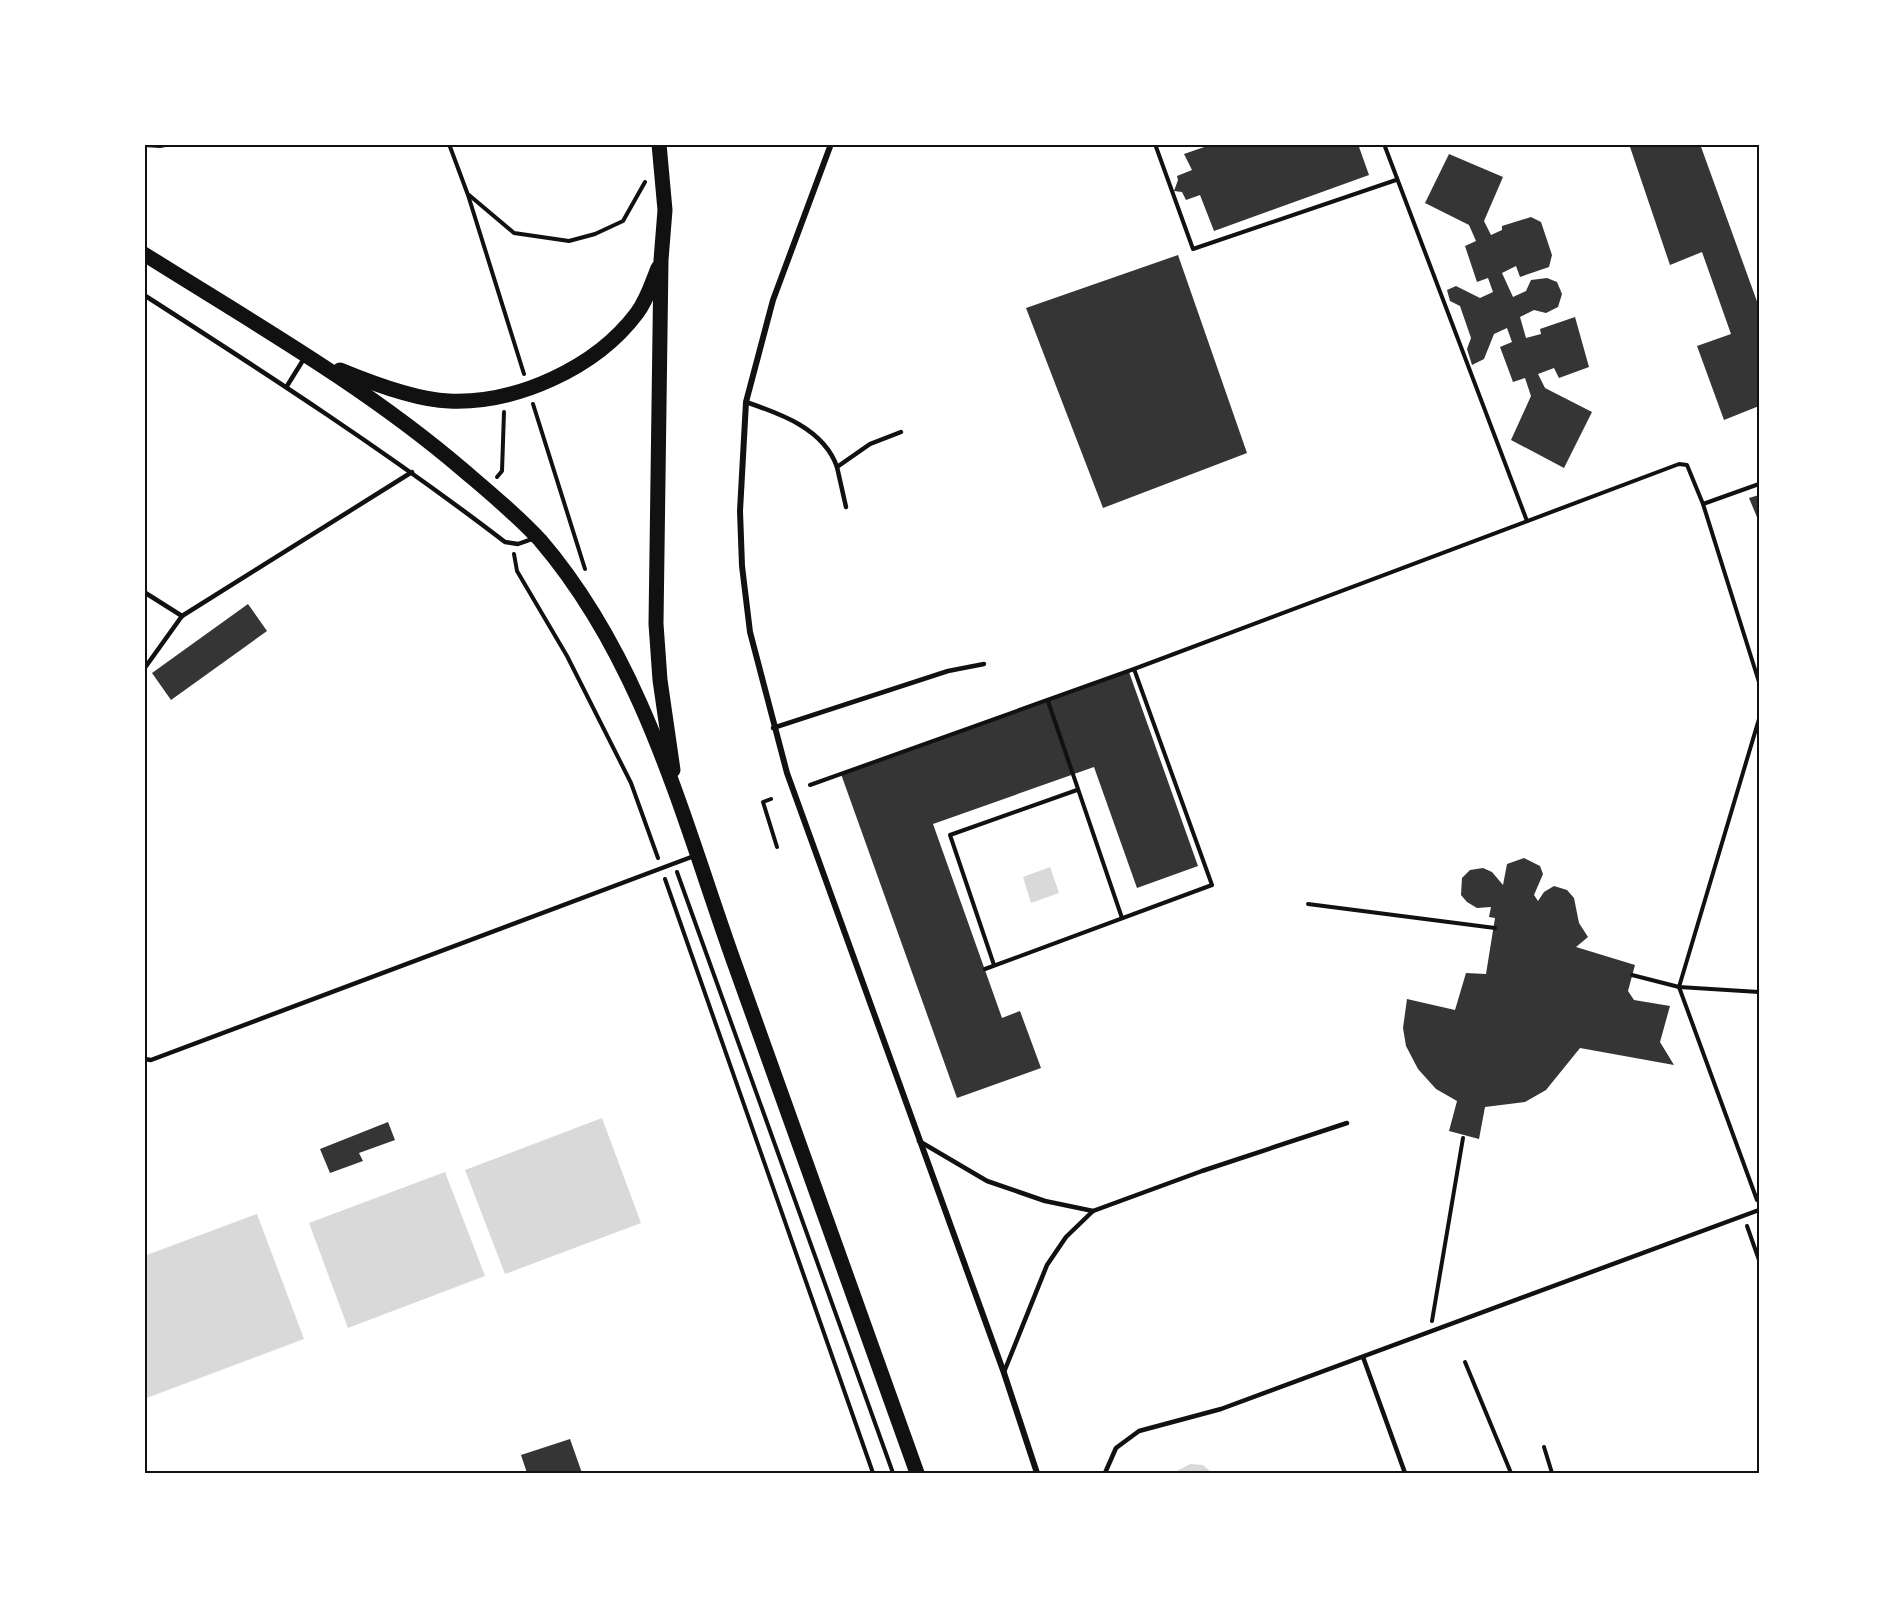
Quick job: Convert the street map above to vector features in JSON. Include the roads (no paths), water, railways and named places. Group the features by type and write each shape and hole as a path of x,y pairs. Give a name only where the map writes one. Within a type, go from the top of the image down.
{"main road":[{"path":"659,144 665,210 661,260 656,624 660,680 676,794"},
{"path":"144,254 312,358 424,436 488,490 537,537 568,574 604,629 628,673 676,794 917,1473"},
{"path":"312,358 366,380 448,401 491,399 529,388 579,364 600,350 638,313 661,260"}],"street":[{"path":"831,144 773,300 746,402 740,511 742,566 750,632 786,773 1004,1373 1037,1473"}],"lane":[{"path":"144,295 287,386 511,544 537,537"},
{"path":"287,386 312,358"},
{"path":"746,402 788,417 809,431 834,457 846,507"},
{"path":"837,467 870,444 901,432"},
{"path":"144,669 182,616 412,472"},
{"path":"144,592 182,616"},
{"path":"773,728 948,671 984,664"},
{"path":"144,1059 151,1060 697,855"},
{"path":"1004,1373 1047,1265 1066,1236 1093,1211 1202,1171 1347,1123"},
{"path":"918,1140 987,1181 1045,1202 1093,1211"},
{"path":"1105,1473 1116,1448 1139,1431 1221,1409 1759,1210"},
{"path":"1363,1357 1405,1473"}]}
